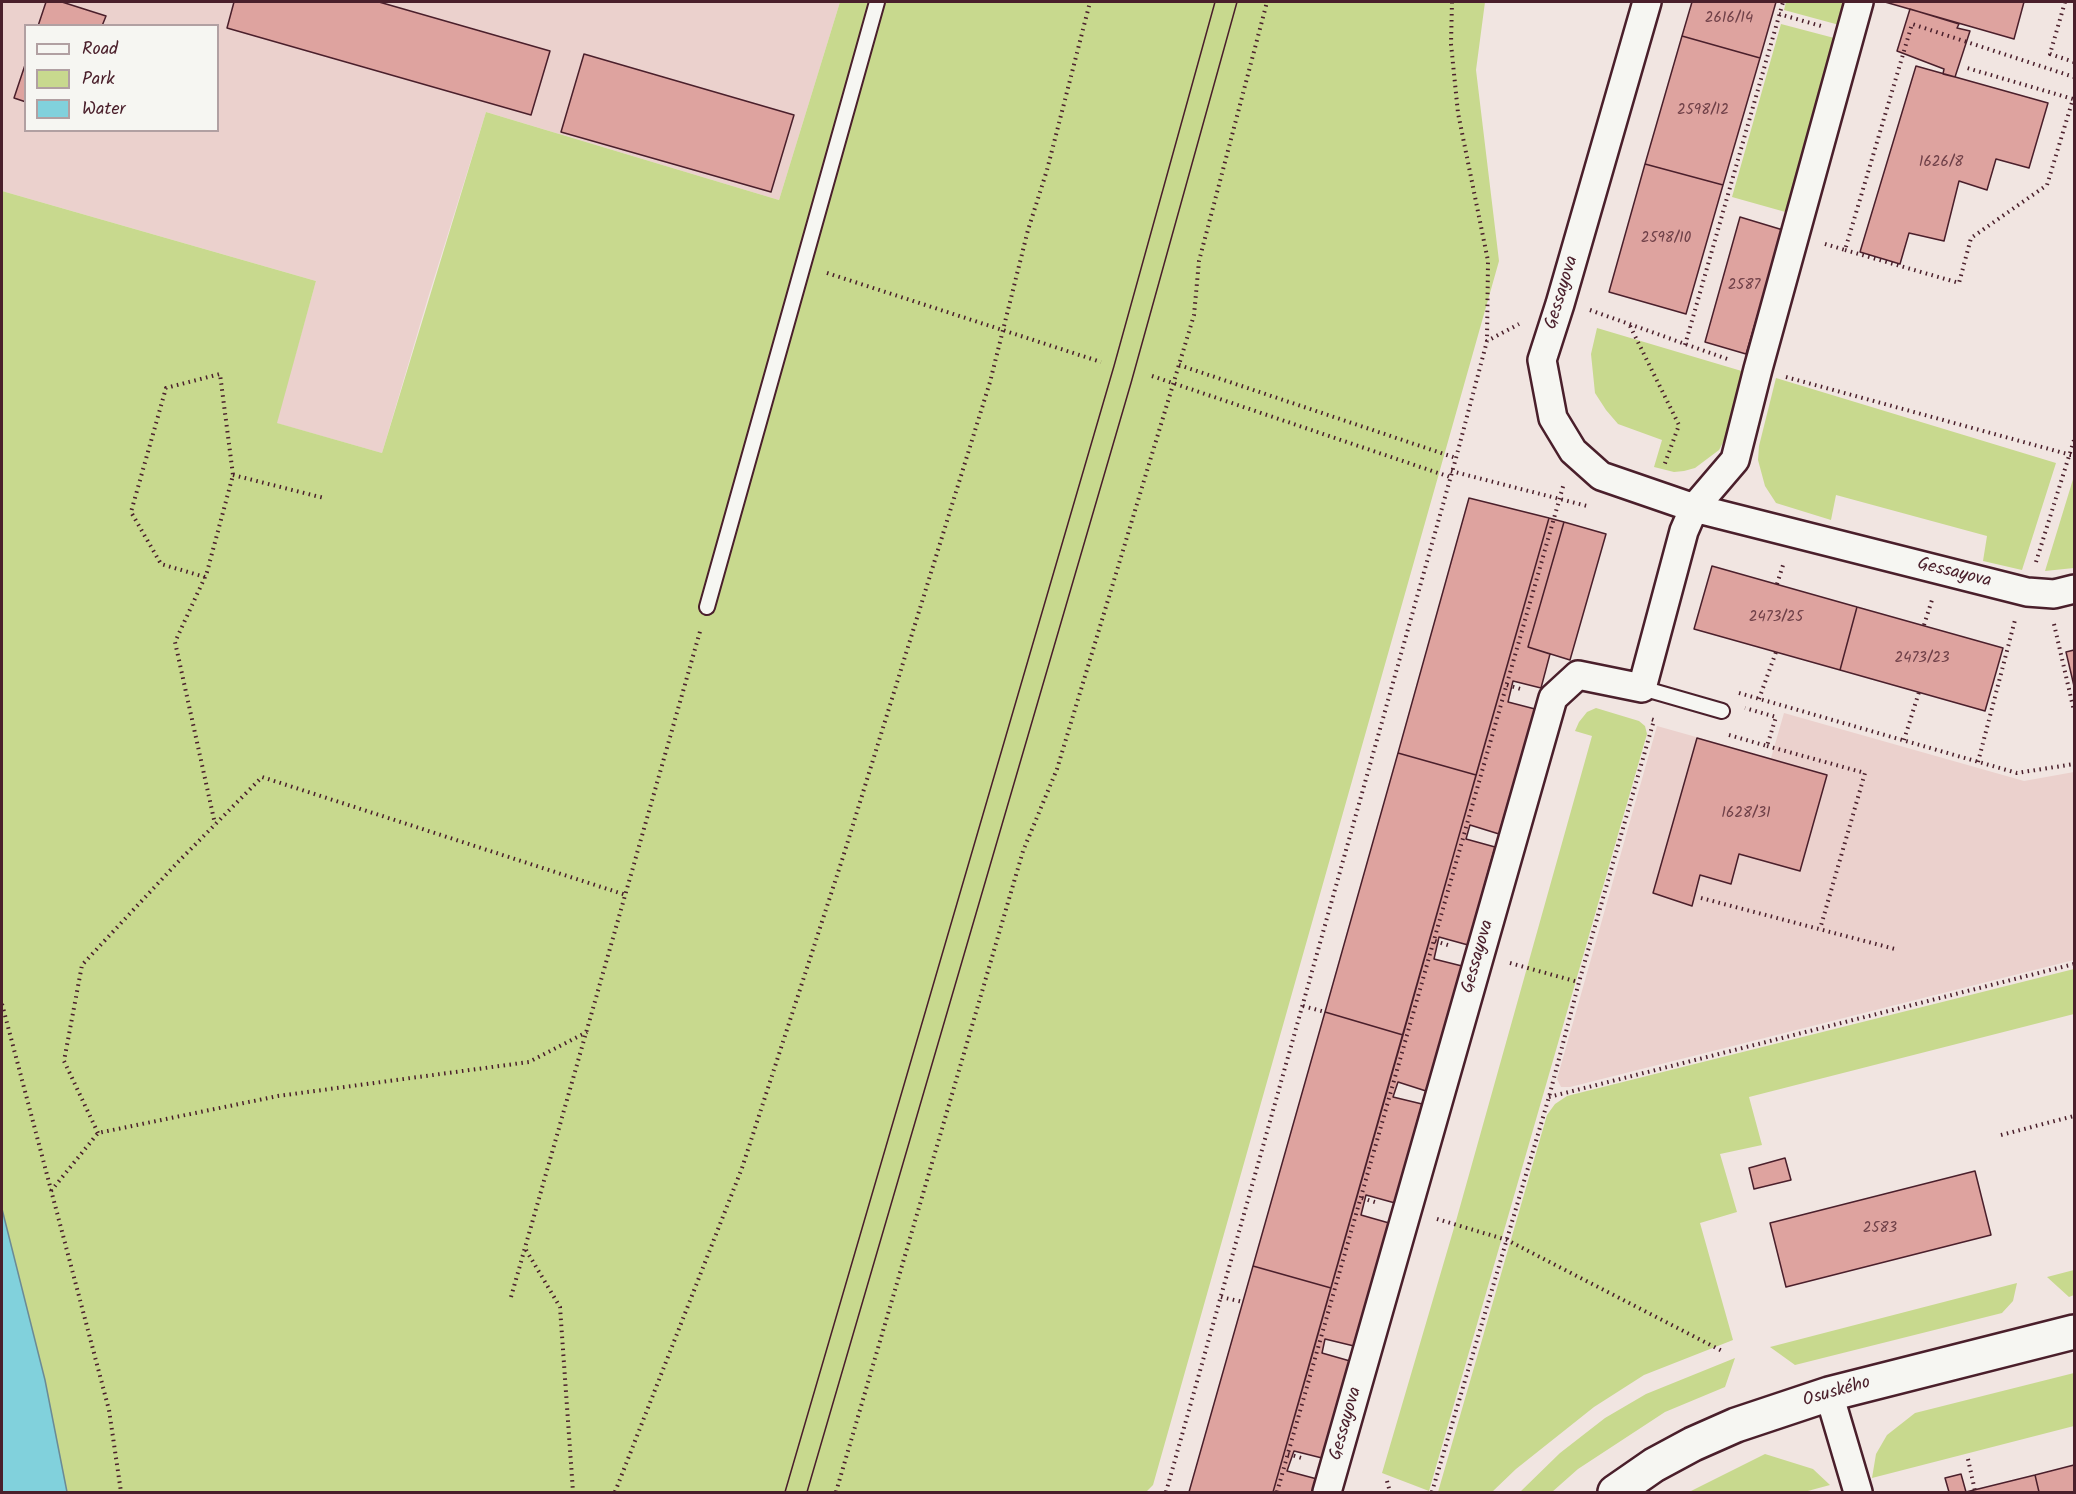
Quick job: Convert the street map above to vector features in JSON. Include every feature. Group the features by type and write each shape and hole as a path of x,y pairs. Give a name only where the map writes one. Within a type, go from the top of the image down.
{"street":[{"name":"Gessayova","path":"1647,2 1542,360 1553,418 1573,451 1601,476 1694,508 2027,592 2055,594 2074,589"},
{"path":"1642,688 1684,531 1694,508 1735,460 1859,2"},
{"name":"Gessayova","path":"1327,1492 1553,698 1578,675 1642,688"},
{"name":"Osuského","path":"1615,1492 1654,1466 1736,1425 1829,1394 2074,1332"},
{"path":"1829,1394 1858,1492"}],"lane":[{"path":"706,607 877,2"},
{"path":"1642,688 1728,708"}],"path":[{"path":"615,1492 742,1168 843,857 990,382 1028,230 1047,170 1090,2"},
{"path":"836,1492 1023,850 1057,769 1194,315 1199,261 1267,2"},
{"path":"1166,1492 1487,341 1488,261 1458,113 1451,44 1452,2"},
{"path":"1685,345 1782,2"},
{"path":"2066,2 2050,54 2074,62"},
{"path":"1779,14 1850,34"},
{"path":"1852,229 1912,24 2074,77"},
{"path":"1845,250 1959,283 1971,238 2047,185 2073,99 1967,68"},
{"path":"803,265 1101,362"},
{"path":"1487,341 1560,304"},
{"path":"1592,310 1685,345 1758,369 2073,455"},
{"path":"1630,324 1679,425 1661,472"},
{"path":"1179,365 1455,458"},
{"path":"206,577 161,564 131,512 166,388 220,374 233,475 206,577 175,642 215,825"},
{"path":"1152,376 1450,477"},
{"path":"1978,762 2015,622 2073,455 2074,440"},
{"path":"1451,471 1592,507"},
{"path":"233,475 324,498"},
{"path":"1277,1492 1405,1036 1554,520"},
{"path":"1777,584 1784,559"},
{"path":"1924,625 1932,599"},
{"path":"512,1297 706,607"},
{"path":"2053,621 2074,711"},
{"path":"1759,699 1776,652"},
{"path":"1904,741 1919,692"},
{"path":"1737,693 2017,773 2074,764"},
{"path":"1728,708 1776,717 1767,746"},
{"path":"1432,1492 1549,1097 1579,982 1654,720 1642,717"},
{"path":"1724,734 1865,773 1820,929"},
{"path":"98,1133 64,1061 82,965 262,777 626,895"},
{"path":"1701,898 1895,949"},
{"path":"1480,955 1579,982"},
{"path":"1549,1097 2074,964"},
{"path":"2,1004 109,1410 121,1492"},
{"path":"1303,1006 1325,1012"},
{"path":"51,1191 98,1133 278,1096 529,1062 587,1032"},
{"path":"2001,1135 2074,1116"},
{"path":"1408,1211 1507,1240 1724,1352"},
{"path":"526,1250 560,1307 573,1492"},
{"path":"1221,1297 1243,1302"},
{"path":"1968,1459 1975,1491"},
{"path":"1387,1481 1390,1492"}],"shaded area":[{"path":"2,2 840,2 779,200 486,112 382,453 276,423 316,281 2,191"},
{"path":"1784,713 2024,781 2074,772 2074,960 1570,1087 1561,1087 1557,1079 1657,726 1771,758"}],"green space":[{"path":"840,2 1485,2 1476,70 1499,261 1153,1485 1146,1492 67,1492 45,1380 2,1209 2,191 316,281 277,423 382,453 486,112 779,200"},
{"path":"1786,2 1849,2 1843,26 1784,10"},
{"path":"1781,24 1838,39 1789,213 1732,197"},
{"path":"1597,328 1745,372 1727,435 1719,450 1695,468 1684,471 1674,472 1654,467 1662,440 1618,424 1595,393 1591,354"},
{"path":"1776,378 2056,463 2022,570 1983,561 1987,536 1836,495 1831,520 1776,503 1765,486 1758,460 1759,446"},
{"path":"2074,476 2074,568 2045,571"},
{"path":"1596,708 1639,721 1645,726 1647,734 1429,1491 1382,1473 1456,1221 1592,736 1575,731 1587,712"},
{"path":"2074,969 2074,1014 1749,1097 1762,1145 1720,1154 1737,1212 1700,1223 1733,1340 1644,1375 1594,1407 1516,1469 1492,1492 1438,1492 1547,1115 1555,1104 1567,1096"},
{"path":"2074,1270 2074,1295 2069,1297 2047,1277"},
{"path":"2017,1283 2013,1301 2002,1313 1795,1365 1770,1347"},
{"path":"1735,1358 1725,1387 1665,1412 1578,1469 1552,1492 1520,1492 1560,1453 1605,1418 1646,1394"},
{"path":"2074,1373 2074,1426 1872,1478 1876,1454 1887,1435 1915,1413"},
{"path":"1765,1454 1813,1469 1830,1485 1804,1492 1689,1492"}],"water":[{"path":"2,1209 45,1380 67,1492 2,1492"}],"building":[{"path":"46,2 62,2 106,16 103,24 39,24"},
{"path":"234,2 379,2 550,51 531,115 227,28"},
{"path":"1692,2 1776,2 1760,58 1682,36"},
{"path":"1885,2 2024,2 2014,39"},
{"path":"1910,9 1959,24 1957,28 1970,31 1955,77 1943,74 1944,69 1897,51"},
{"path":"1682,36 1760,58 1723,185 1645,164"},
{"path":"584,54 794,115 771,192 561,132"},
{"path":"1916,66 2048,103 2029,168 1996,159 1987,190 1959,181 1944,241 1909,233 1900,264 1860,252"},
{"path":"24,68 24,101 14,98"},
{"path":"1645,164 1723,185 1686,314 1609,292"},
{"path":"1740,217 1783,230 1746,354 1705,342"},
{"path":"1469,498 1549,518 1476,775 1398,753"},
{"path":"1549,518 1564,522 1528,647 1550,654 1541,688 1513,681 1508,702 1535,709 1499,834 1470,825 1466,839 1495,847 1468,945 1439,937 1434,959 1462,966 1426,1091 1398,1082 1393,1097 1422,1104 1395,1203 1366,1195 1361,1215 1389,1223 1354,1346 1325,1339 1322,1353 1350,1361 1322,1458 1294,1451 1287,1471 1317,1479 1313,1492 1273,1492"},
{"path":"1564,522 1606,534 1570,660 1528,647"},
{"path":"1712,566 1857,607 1840,670 1694,629"},
{"path":"1857,607 2003,648 1985,711 1840,670"},
{"path":"2074,650 2074,686 2066,652"},
{"path":"1697,738 1827,775 1800,871 1739,854 1731,884 1700,875 1692,906 1653,893"},
{"path":"1398,753 1476,775 1403,1035 1325,1012"},
{"path":"1325,1012 1403,1035 1331,1288 1253,1266"},
{"path":"1785,1158 1791,1180 1754,1189 1749,1168"},
{"path":"1975,1171 1991,1235 1786,1287 1770,1223"},
{"path":"1253,1266 1331,1288 1313,1352 1273,1492 1189,1492"},
{"path":"2074,1465 2074,1492 2039,1492 2035,1475"},
{"path":"1961,1474 1966,1492 1949,1492 1945,1478"},
{"path":"2035,1475 2039,1492 1966,1492"}],"tram line":[{"path":"785,1492 1114,366 1215,2"},
{"path":"807,1492 1131,383 1237,2"}]}
